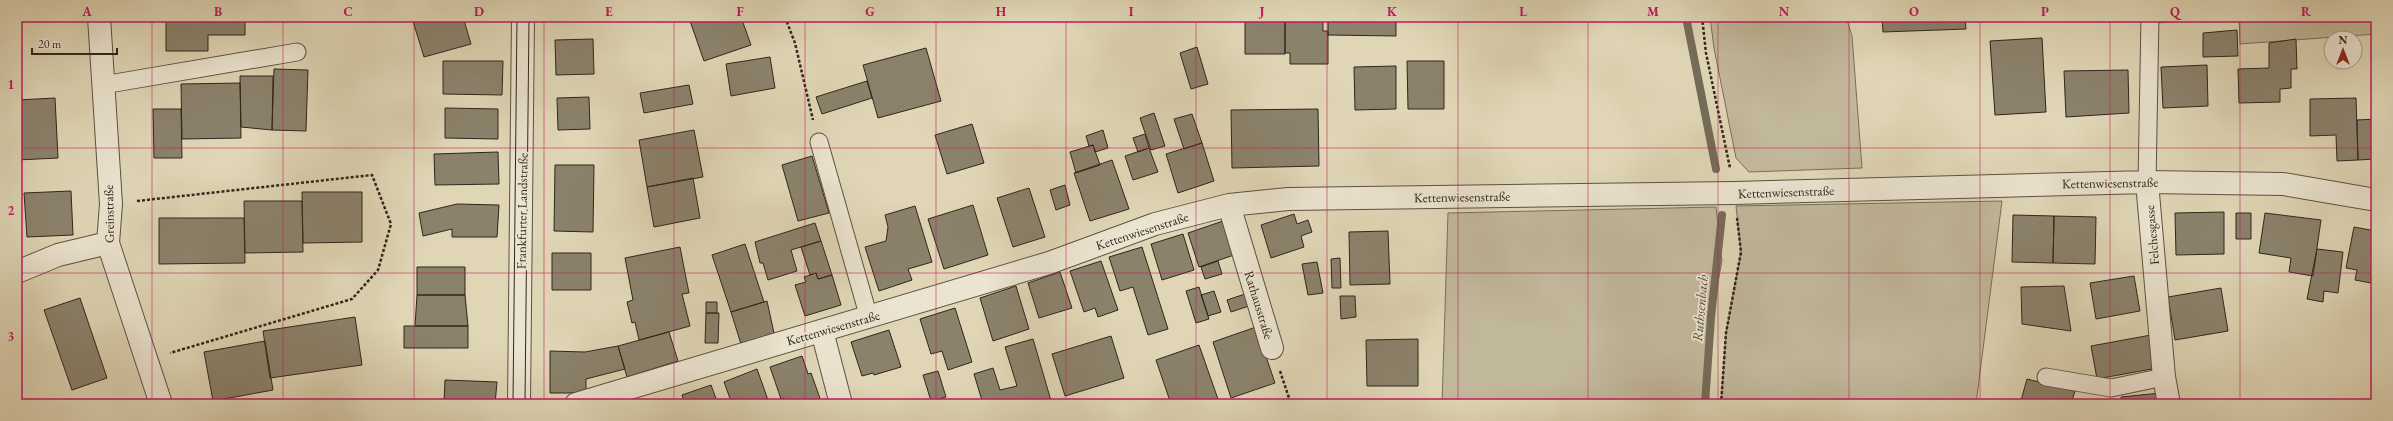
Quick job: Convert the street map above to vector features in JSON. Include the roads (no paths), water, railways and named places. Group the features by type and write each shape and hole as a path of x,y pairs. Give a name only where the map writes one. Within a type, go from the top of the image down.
{"street":[{"name":"Greinstraße","path":"99,17 111,204 108,243 161,404"},
{"name":"Frankfurter Landstraße","path":"519,404 523,17"},
{"name":"Kettenwiesenstraße","path":"576,404 869,318 1049,263 1155,224 1229,205 1288,199 1736,193 2147,182 2283,184 2376,200"},
{"name":"Felchesgasse","path":"2147,182 2164,377 2169,404"},
{"name":"Rathausstraße","path":"1229,205 1272,348"},
{"path":"17,272 58,255 108,243"},
{"path":"822,331 841,404"}],"lane":[{"name":"Felchesgasse","path":"2147,182 2150,17"},
{"path":"103,86 297,52"},
{"path":"818,142 869,318"},
{"path":"2046,377 2111,388 2164,377"}],"waterway":[{"name":"Ruthsenbach","path":"1686,17 1716,169"},
{"name":"Ruthsenbach","path":"1705,404 1711,317 1722,215"}],"tram line":[{"path":"513,404 517,17"},
{"path":"525,404 529,17"}]}
